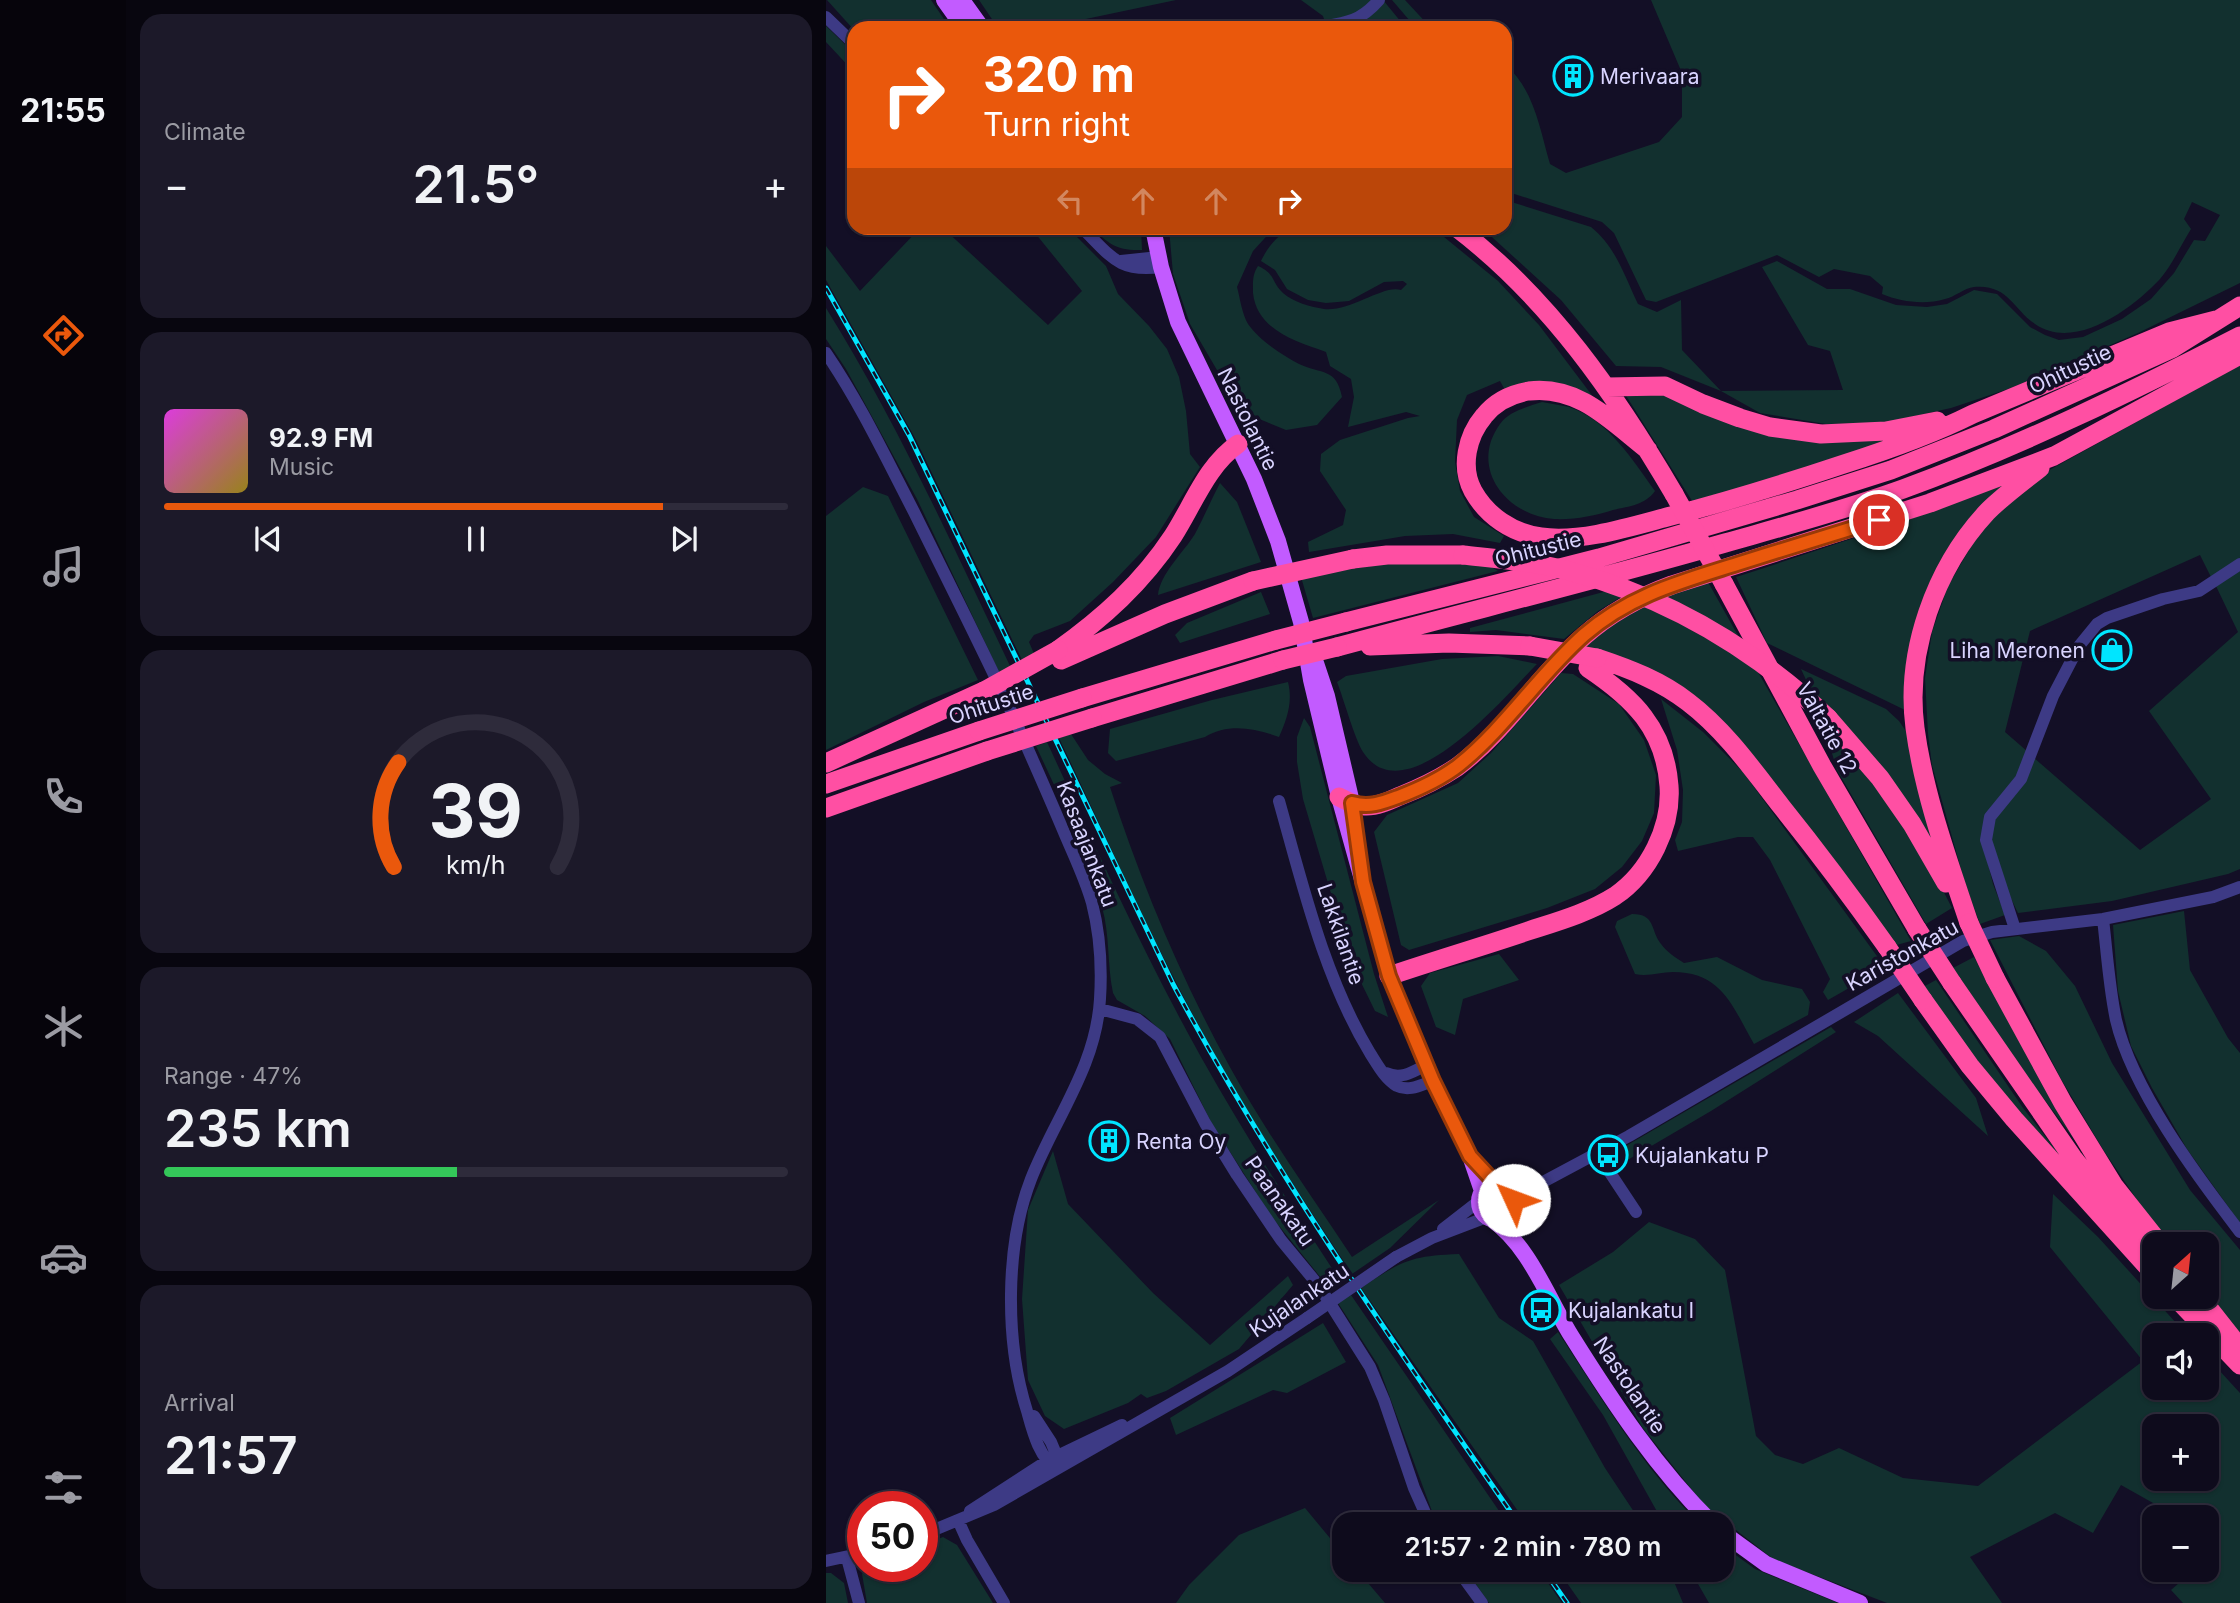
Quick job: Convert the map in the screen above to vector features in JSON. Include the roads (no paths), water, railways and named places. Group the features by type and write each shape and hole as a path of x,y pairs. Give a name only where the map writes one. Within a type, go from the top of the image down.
{"highway":[{"name":"Valtatie 12","path":"1465,235 1520,283 1607,387 1674,494 1822,766 1917,929 1951,983 2073,1158 2142,1242"},
{"name":"Ohitustie","path":"826,784 1082,698 1276,640 1598,558 1891,470 1994,429 2173,348 2240,306"},
{"path":"1648,450 1603,412 1581,399 1561,392 1521,392 1506,398 1481,419 1469,444 1467,472 1471,488 1481,504 1493,516 1520,532 1541,537 1569,538 1639,524 1738,498 1895,447 1941,430 2169,332 2216,320"},
{"name":"Ohitustie","path":"826,808 988,751 1283,660 1614,574 1903,489 2008,447 2240,336"},
{"path":"1346,800 1363,807 1385,802 1424,786 1458,766 1494,733 1583,636 1611,614 1638,598 1685,580 1930,503 2054,456 2240,355"},
{"path":"1607,387 1665,386 1740,418 1770,427 1821,434 1886,431 1973,414"},
{"path":"1059,655 1139,582 1173,536 1209,475 1222,458 1238,444"},
{"path":"1969,923 1924,776 1915,727 1914,689 1918,656 1924,624 1935,593 1949,564 1968,536 1988,512 2054,456"},
{"path":"826,763 965,701 1059,655 1253,581 1353,558 1463,555 1503,559 1568,571 1635,593 1734,643 1797,689 1828,718 1880,778 1912,824 1969,923 2045,1074 2114,1186 2150,1232"},
{"path":"1337,647 1449,643 1530,646 1574,660 1648,677 1689,703 1708,720 1761,780 1841,883 1970,1066 2014,1119 2142,1261"},
{"path":"1389,976 1546,926 1586,910 1615,895 1647,862 1660,840 1668,816 1668,769 1651,725 1593,663"},
{"path":"2186,1309 2240,1365"},
{"path":"2198,1309 2240,1357"},
{"path":"2209,1309 2240,1348"}],"main road":[{"path":"944,0 959,21"},
{"path":"962,0 977,21"},
{"name":"Nastolantie","path":"1156,235 1160,262 1178,322 1238,444 1278,541 1301,622 1311,680 1346,800 1363,882 1389,976 1433,1081 1470,1156 1491,1191"},
{"path":"1491,1191 1513,1195 1512,1211 1504,1218 1489,1218 1481,1210 1491,1191"},
{"name":"Nastolantie","path":"1512,1211 1527,1259"},
{"name":"Nastolantie","path":"1489,1218 1500,1225 1527,1259 1570,1334 1637,1435 1673,1482 1702,1512"},
{"path":"1734,1541 1766,1564 1860,1603"}],"street":[{"path":"1353,21 1379,0"},
{"path":"826,17 847,37"},
{"path":"1089,235 1117,262 1160,262"},
{"name":"Kasaajankatu","path":"826,353 884,452 982,649 1078,865 1092,904 1098,933 1102,976 1100,1009 1091,1052 1083,1074 1031,1178 1017,1229 1012,1320 1019,1383 1054,1461"},
{"path":"2015,929 1986,840 1990,817 2021,779 2053,696 2079,646 2097,624 2107,618 2163,599 2199,591 2240,564"},
{"name":"Lakkilantie","path":"1279,801 1319,939 1353,1024 1383,1072"},
{"name":"Karistonkatu","path":"1512,1211 1542,1182 1597,1153 1962,941 1992,932 2103,919 2213,897 2240,887"},
{"path":"2103,919 2116,1022 2141,1084 2173,1138 2240,1232"},
{"name":"Paanakatu","path":"1100,1009 1137,1019 1160,1037 1205,1123 1237,1175 1280,1240 1320,1286 1370,1367 1425,1512"},
{"path":"1383,1072 1395,1077 1406,1075 1426,1065"},
{"path":"1383,1072 1398,1086 1406,1088 1433,1081"},
{"path":"1597,1153 1636,1212"},
{"name":"Karistonkatu","path":"1491,1191 1542,1182"},
{"name":"Kujalankatu","path":"1432,1238 1491,1191"},
{"name":"Kujalankatu","path":"938,1528 994,1506 1054,1461 1189,1394 1228,1371 1396,1257 1432,1238 1489,1218"},
{"path":"958,1520 1004,1603"},
{"path":"826,1561 847,1558"},
{"path":"853,1582 859,1603"},
{"path":"1467,1582 1482,1603"}],"railway":[{"path":"826,288 909,435 1173,984 1212,1054 1338,1259 1511,1512"},
{"path":"1552,1582 1567,1603"}],"place":[{"name":"Merivaara","path":"1573,76"},
{"name":"Liha Meronen","path":"2112,650"},
{"name":"Renta Oy","path":"1109,1141"},
{"name":"Kujalankatu P","path":"1608,1155"},
{"name":"Kujalankatu I","path":"1541,1310"}]}
